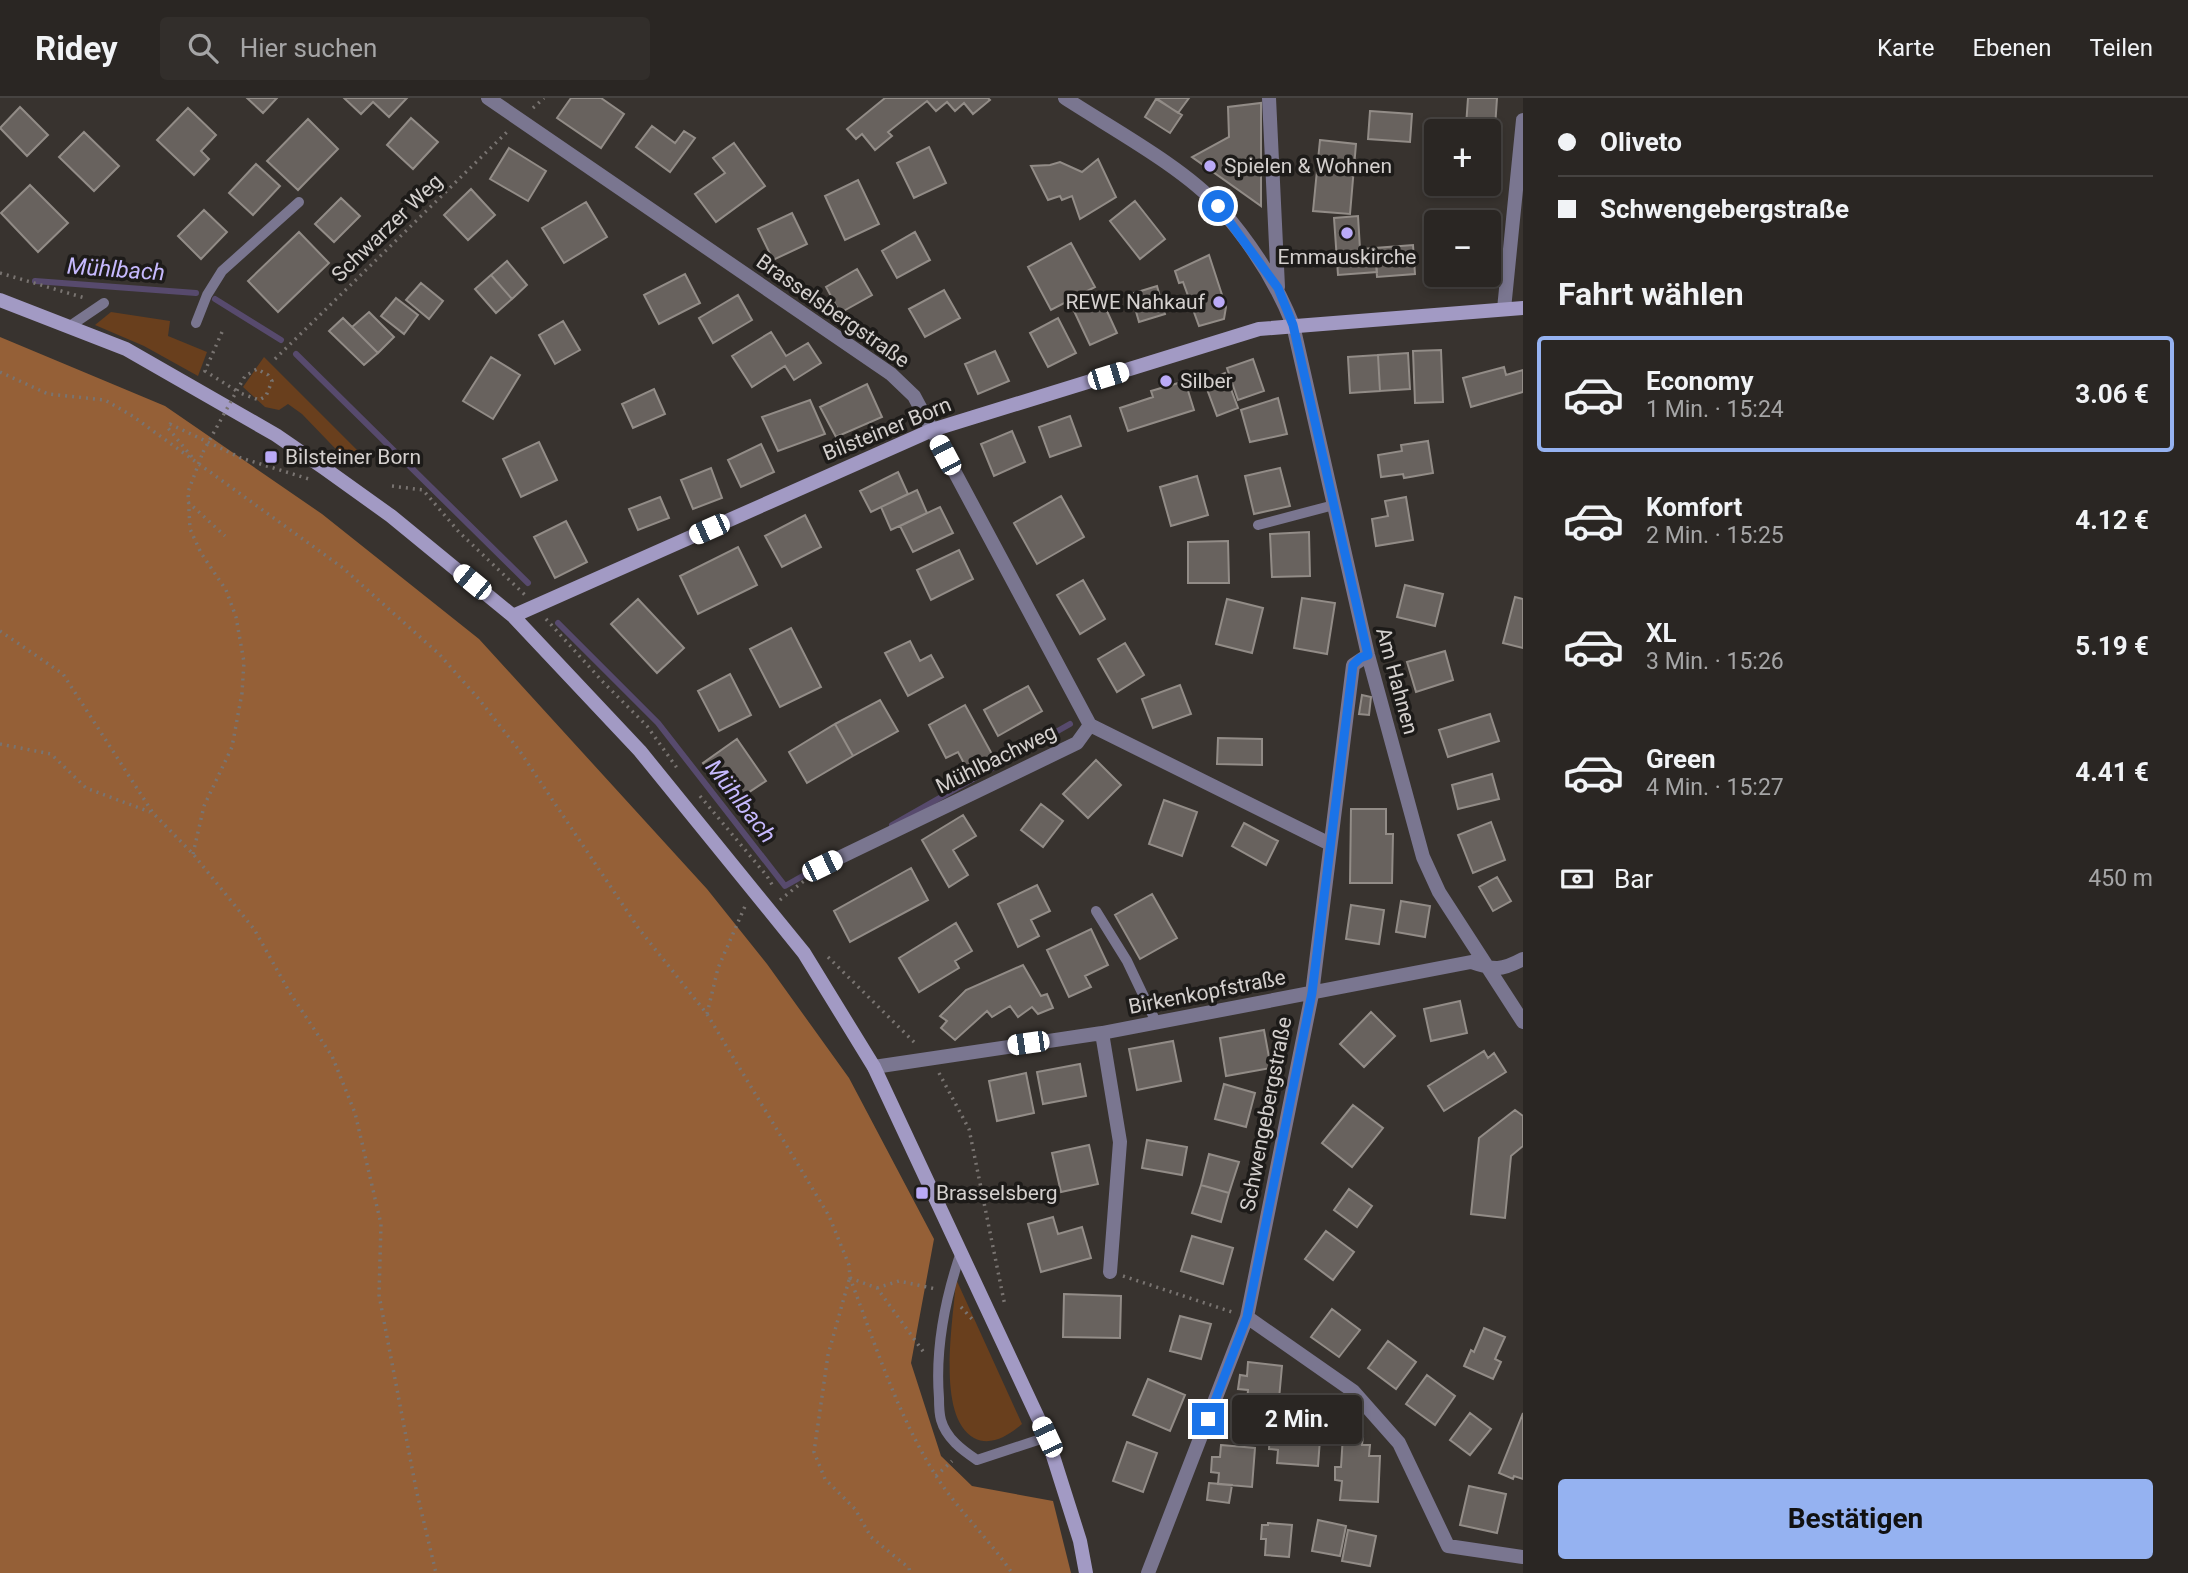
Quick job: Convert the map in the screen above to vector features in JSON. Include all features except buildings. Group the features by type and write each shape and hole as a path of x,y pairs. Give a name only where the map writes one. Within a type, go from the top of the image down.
{"main road":[{"path":"0,300 126,349 276,435 324,468 391,516 513,616 640,751 804,953 874,1067 1047,1437 1080,1541 1086,1573"},
{"name":"Bilsteiner Born","path":"513,616 932,430 1259,329 1523,308"}],"street":[{"name":"Brasselsbergstraße","path":"488,98 891,374 914,396 1090,725"},
{"path":"1065,98 1179,173 1218,206 1278,288"},
{"path":"1269,98 1278,288"},
{"path":"1504,309 1523,120"},
{"name":"Am Hahnen","path":"1278,288 1293,325 1368,655 1423,857 1439,892 1523,1022"},
{"name":"Schwengebergstraße","path":"1148,1573 1247,1317 1312,993 1353,665 1368,655"},
{"path":"1090,725 1330,844"},
{"name":"Mühlbachweg","path":"822,866 1077,743 1090,725"},
{"name":"Birkenkopfstraße","path":"874,1067 1102,1032 1471,962 1490,968 1506,968 1523,959"},
{"path":"1102,1032 1120,1142 1110,1272"},
{"path":"1247,1317 1353,1391 1399,1443 1448,1546 1523,1557"}],"lane":[{"path":"196,323 211,288 222,271 299,202"},
{"path":"70,326 104,303"},
{"path":"1258,525 1334,505"},
{"path":"1096,911 1127,961 1156,1022"},
{"path":"961,1252 948,1291 937,1369 940,1419 962,1450 977,1460 1047,1437"}],"path":[{"name":"Schwarzer Weg","path":"275,359 521,120"},
{"path":"0,273 104,303"},
{"path":"193,854 204,806 232,747 242,693 244,662 236,617 226,590 201,553 190,529 188,492 198,464 244,376 257,369 268,374 272,381 266,396 258,400 240,393 205,371 222,332"},
{"path":"0,372 48,394 105,400 131,415 343,568 439,654 478,698 519,750 639,929 707,1014 829,1216 849,1265 850,1278 885,1376 936,1476 992,1543 1012,1573"},
{"path":"198,464 168,428 170,424 272,470 321,482 324,468"},
{"path":"188,502 225,536"},
{"path":"0,631 63,674 153,813 193,854 254,929 290,993 331,1056 355,1113 381,1224 379,1296 416,1489 436,1573"},
{"path":"0,744 51,754 86,788 153,813"},
{"path":"769,908 822,866"},
{"path":"707,1014 718,968 753,888"},
{"path":"1110,1272 1247,1317"},
{"path":"850,1278 877,1288 937,1369"},
{"path":"850,1278 828,1355 814,1452 825,1479 855,1509 871,1537 909,1568 910,1573"},
{"path":"936,1476 962,1450"}],"shaded area":[{"path":"111,312 170,321 168,336 207,352 198,376 144,346 95,325"},
{"path":"0,337 165,406 322,514 479,639 707,889 767,964 849,1078 934,1239 911,1363 941,1456 972,1486 1053,1501 1071,1573 0,1573"},
{"path":"264,357 360,453 353,467 302,414 288,404 279,410 265,407 243,387"},
{"path":"956,1279 1022,1424 1006,1436 993,1440 974,1438 962,1426 954,1409 950,1365"}],"waterway":[{"name":"Mühlbach","path":"35,281 196,293"},
{"name":"Mühlbach","path":"215,299 281,340"},
{"name":"Mühlbach","path":"296,354 528,583"},
{"name":"Mühlbach","path":"558,623 658,723 785,886 822,865"},
{"name":"Mühlbach","path":"892,825 1070,724"}],"place":[{"name":"Spielen & Wohnen","path":"1210,166"},
{"name":"Emmauskirche","path":"1347,233"},
{"name":"REWE Nahkauf","path":"1219,302"},
{"name":"Silber","path":"1166,381"},
{"name":"Bilsteiner Born","path":"271,457"},
{"name":"Brasselsberg","path":"922,1193"}],"route":[{"path":"1208,1419 1247,1317 1312,993 1353,665 1368,655 1293,325 1278,288 1218,206"}]}
